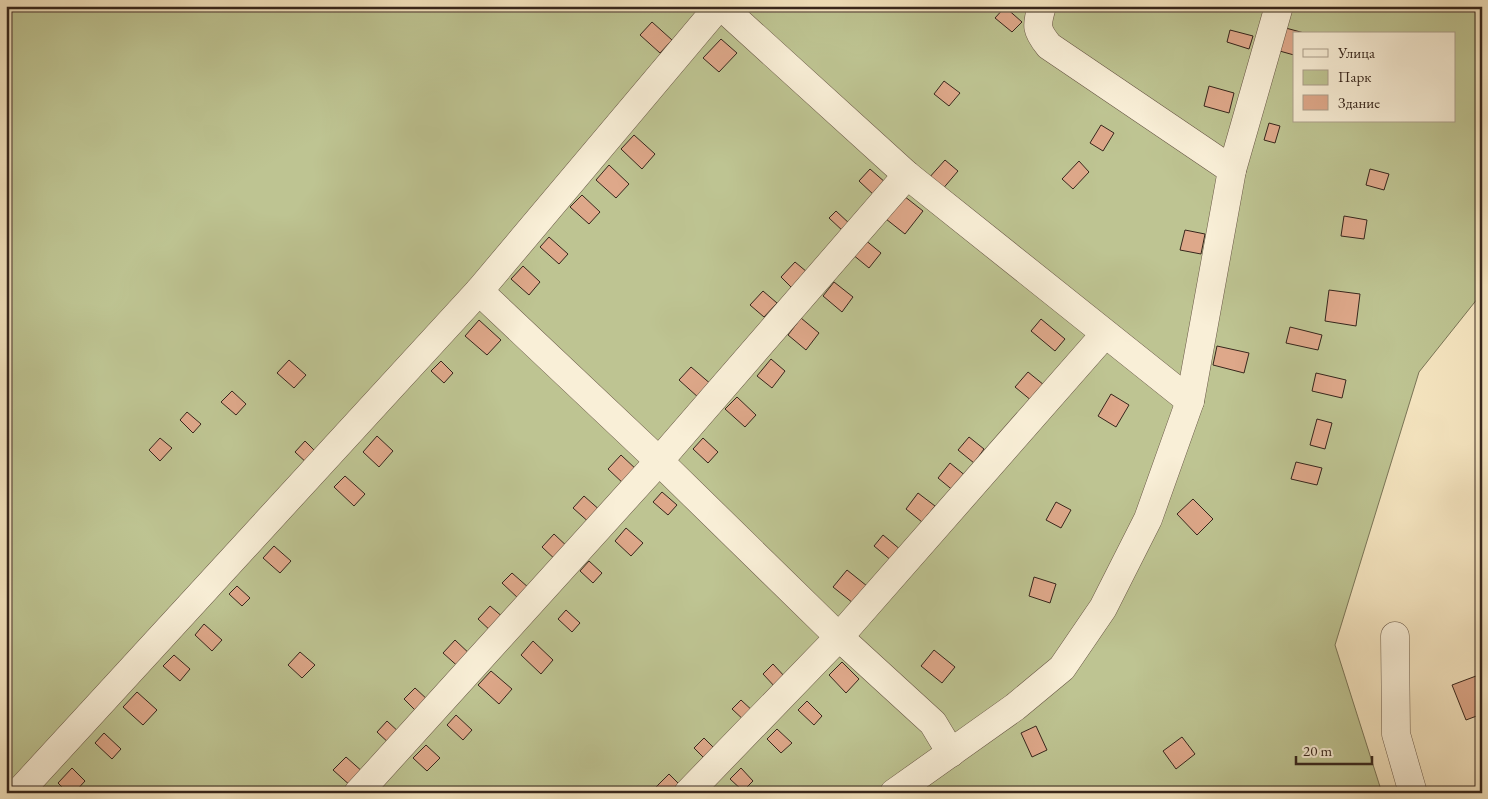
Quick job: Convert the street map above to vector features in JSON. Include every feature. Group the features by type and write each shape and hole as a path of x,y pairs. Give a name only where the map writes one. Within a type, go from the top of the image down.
{"street":[{"path":"20,792 478,291 720,6 907,175 1190,401"},
{"path":"1042,6 1037,24 1040,35 1048,46 1232,170"},
{"path":"894,793 1015,707 1062,668 1103,608 1148,519 1190,401 1232,170 1279,6"},
{"path":"358,793 659,460 907,175"},
{"path":"478,291 659,460 839,637 933,723 951,753"},
{"path":"688,793 839,637 1105,334"},
{"path":"1395,636 1396,734 1413,793"}],"green space":[{"path":"6,6 1482,6 1482,293 1419,372 1335,645 1382,793 6,793"}],"building":[{"path":"1311,6 1330,6 1328,11"},
{"path":"1005,7 1022,22 1012,32 995,18"},
{"path":"652,22 672,40 660,53 640,35"},
{"path":"1282,27 1301,32 1293,32 1293,55 1276,50"},
{"path":"1230,30 1253,36 1249,49 1227,42"},
{"path":"721,39 737,53 719,72 703,58"},
{"path":"944,81 960,93 949,106 934,94"},
{"path":"1209,86 1234,93 1229,113 1204,106"},
{"path":"1269,123 1280,126 1275,143 1264,140"},
{"path":"1101,125 1114,133 1103,151 1090,143"},
{"path":"634,135 655,154 642,169 621,149"},
{"path":"945,160 958,171 941,191 928,179"},
{"path":"1079,161 1089,172 1073,189 1062,179"},
{"path":"609,165 629,184 616,198 596,180"},
{"path":"870,169 886,183 875,196 859,181"},
{"path":"1370,169 1389,174 1384,190 1366,185"},
{"path":"582,195 600,212 589,224 570,207"},
{"path":"904,196 923,211 905,234 886,219"},
{"path":"836,211 851,225 844,232 829,218"},
{"path":"1344,216 1367,220 1364,239 1341,236"},
{"path":"1185,230 1205,234 1201,254 1180,250"},
{"path":"549,237 568,254 559,264 540,247"},
{"path":"864,239 881,253 869,268 852,254"},
{"path":"795,262 807,272 792,288 781,277"},
{"path":"523,266 540,282 529,295 511,279"},
{"path":"834,282 853,297 842,312 823,296"},
{"path":"1329,290 1360,294 1356,326 1325,321"},
{"path":"763,291 777,303 764,317 750,305"},
{"path":"801,318 819,333 806,350 788,335"},
{"path":"1041,319 1065,339 1055,351 1031,331"},
{"path":"479,320 501,340 487,355 465,336"},
{"path":"1290,327 1322,335 1318,350 1286,343"},
{"path":"1217,346 1249,353 1244,373 1213,365"},
{"path":"771,359 785,371 772,388 757,376"},
{"path":"289,360 306,375 294,388 277,373"},
{"path":"441,361 453,373 444,383 431,371"},
{"path":"691,367 712,385 699,398 679,380"},
{"path":"1028,372 1044,385 1032,401 1015,387"},
{"path":"1316,373 1346,380 1342,398 1312,391"},
{"path":"232,391 246,404 236,415 221,402"},
{"path":"1111,394 1129,405 1116,427 1098,416"},
{"path":"737,397 756,415 745,427 725,409"},
{"path":"187,412 201,424 193,433 180,420"},
{"path":"1317,419 1332,423 1325,449 1310,445"},
{"path":"377,436 393,451 379,467 363,452"},
{"path":"969,437 984,449 974,463 958,450"},
{"path":"160,438 172,448 160,461 149,450"},
{"path":"703,438 718,452 708,463 693,449"},
{"path":"305,441 319,455 309,465 295,452"},
{"path":"621,455 638,471 625,485 608,469"},
{"path":"1296,462 1322,468 1317,485 1291,479"},
{"path":"950,463 967,477 955,492 938,478"},
{"path":"345,476 365,494 354,506 334,487"},
{"path":"662,492 677,505 668,515 653,502"},
{"path":"918,493 935,506 922,522 906,509"},
{"path":"584,496 602,512 591,524 573,508"},
{"path":"1193,499 1213,519 1197,535 1177,514"},
{"path":"1056,502 1071,510 1061,528 1046,520"},
{"path":"626,528 643,543 631,556 615,541"},
{"path":"554,534 571,550 559,563 542,547"},
{"path":"883,535 901,550 892,561 874,546"},
{"path":"274,546 291,561 280,573 263,558"},
{"path":"589,561 602,573 593,583 580,571"},
{"path":"847,570 867,586 853,603 833,587"},
{"path":"512,573 529,588 519,599 502,583"},
{"path":"1034,577 1056,584 1050,603 1029,596"},
{"path":"237,586 250,598 242,606 229,594"},
{"path":"490,606 504,618 492,632 478,619"},
{"path":"566,610 580,623 572,632 558,619"},
{"path":"204,624 222,640 212,651 195,635"},
{"path":"455,640 473,657 462,670 443,653"},
{"path":"533,641 553,660 541,674 521,655"},
{"path":"934,650 955,667 942,683 921,666"},
{"path":"300,652 315,665 302,678 288,665"},
{"path":"174,655 190,669 180,681 163,666"},
{"path":"842,662 859,679 846,693 829,675"},
{"path":"773,664 786,678 776,688 763,674"},
{"path":"491,671 512,689 499,704 478,685"},
{"path":"1476,676 1482,690 1482,714 1466,720 1452,685"},
{"path":"415,688 429,701 418,713 404,699"},
{"path":"137,692 157,710 143,725 123,707"},
{"path":"741,700 755,713 746,722 732,709"},
{"path":"807,701 822,716 814,725 798,710"},
{"path":"456,715 472,730 463,740 447,725"},
{"path":"387,721 401,734 391,745 377,732"},
{"path":"1036,726 1047,750 1032,757 1021,733"},
{"path":"777,729 792,743 781,753 767,739"},
{"path":"104,733 121,749 112,759 95,743"},
{"path":"1182,737 1195,754 1176,769 1163,751"},
{"path":"704,738 717,751 707,761 694,748"},
{"path":"426,745 440,758 427,771 413,758"},
{"path":"346,757 364,773 352,787 333,770"},
{"path":"72,768 85,781 74,793 68,793 58,783"},
{"path":"741,768 753,781 743,791 730,779"},
{"path":"669,774 684,789 680,793 662,793 656,787"}]}
